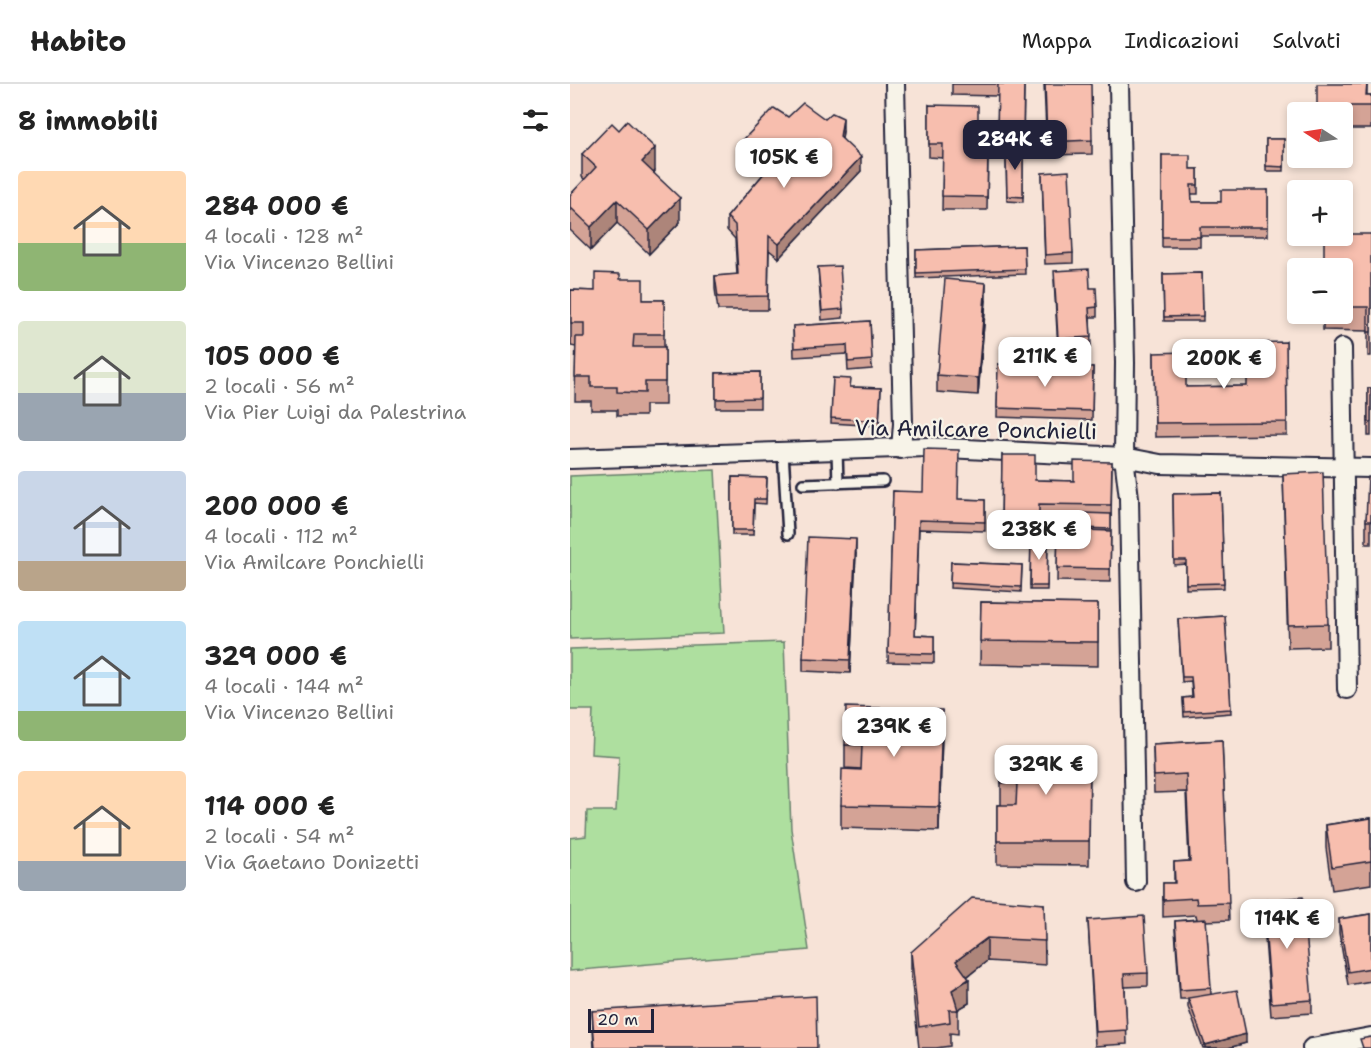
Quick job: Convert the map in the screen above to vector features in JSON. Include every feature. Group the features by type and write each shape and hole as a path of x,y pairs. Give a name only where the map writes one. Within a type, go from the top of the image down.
{"street":[{"path":"895,84 903,424 901,449"},
{"path":"1119,84 1125,363 1124,457 1129,498 1136,882"},
{"path":"1342,348 1347,689"},
{"name":"Via Amilcare Ponchielli","path":"570,459 927,447 1124,457 1160,464 1371,468"},
{"path":"1312,1048 1371,1037"}],"lane":[{"path":"837,451 838,483"},
{"path":"783,452 789,534"},
{"path":"803,484 883,481"}],"green space":[{"path":"715,470 724,633 570,639 570,476"},
{"path":"784,642 791,829 809,950 570,971 570,838 586,836 587,811 616,811 619,756 591,754 593,710 570,710 570,649"}],"building":[{"path":"998,84 1024,84 1023,135 997,135"},
{"path":"1045,84 1091,84 1092,140 1047,142"},
{"path":"1317,84 1367,84 1366,95 1371,95 1371,106 1353,106 1353,102 1317,102"},
{"path":"803,103 825,119 832,113 843,118 840,137 861,157 779,244 769,236 768,296 718,297 715,276 738,274 735,225 727,217 772,164 742,141 774,108 788,117"},
{"path":"929,105 978,106 978,153 988,153 987,197 942,196 943,144 929,144"},
{"path":"627,121 655,148 642,162 680,198 649,230 617,200 591,227 570,207 570,195 596,167 582,154 612,123 619,130"},
{"path":"1266,139 1284,139 1284,167 1266,166"},
{"path":"1009,143 1023,144 1023,197 1007,196 1006,158 1013,157"},
{"path":"1162,155 1190,155 1190,169 1198,169 1198,185 1191,185 1192,202 1221,202 1221,190 1268,190 1268,227 1200,227 1200,237 1162,237"},
{"path":"1069,171 1073,253 1045,255 1042,173"},
{"path":"1353,234 1371,234 1371,332 1368,332 1368,307 1353,307 1353,258 1324,258 1324,246 1353,246"},
{"path":"1024,246 1025,269 916,273 916,250"},
{"path":"840,266 843,309 822,311 818,267"},
{"path":"1089,269 1090,288 1096,288 1097,307 1089,308 1091,337 1058,339 1054,271"},
{"path":"595,273 620,274 620,279 643,279 643,300 664,300 664,334 634,334 633,347 665,347 665,382 645,382 645,393 617,392 617,387 591,387 591,377 575,377 576,337 584,337 584,323 571,323 571,290 595,291"},
{"path":"1202,273 1203,316 1164,317 1163,274"},
{"path":"945,279 986,283 978,378 937,375"},
{"path":"870,321 872,360 848,362 847,345 794,348 793,326"},
{"path":"1286,342 1287,422 1155,423 1154,353 1186,352 1186,387 1247,386 1247,343"},
{"path":"998,364 1093,367 1092,411 997,408"},
{"path":"760,372 760,398 716,399 716,373"},
{"path":"833,378 851,379 850,387 881,388 879,421 831,418"},
{"path":"1368,388 1371,388 1371,422 1368,422"},
{"path":"924,449 959,450 958,499 985,500 985,522 919,520 915,635 934,636 934,654 888,653 893,491 923,492"},
{"path":"1002,455 1035,455 1035,480 1074,481 1074,461 1112,462 1111,505 1039,504 1039,527 1001,527"},
{"path":"1323,472 1328,624 1288,625 1283,474"},
{"path":"732,477 767,478 766,499 754,499 753,530 732,530"},
{"path":"1368,477 1371,477 1371,521 1366,521"},
{"path":"1221,493 1224,583 1186,584 1186,560 1174,560 1173,494"},
{"path":"1082,513 1111,514 1111,529 1081,528"},
{"path":"1058,529 1111,531 1110,569 1057,568"},
{"path":"1031,536 1048,536 1047,586 1030,586"},
{"path":"808,537 856,539 850,660 803,658"},
{"path":"951,562 1022,565 1021,587 950,583"},
{"path":"981,602 1098,604 1098,642 980,641"},
{"path":"1225,616 1231,709 1184,712 1183,698 1193,697 1191,677 1182,677 1178,619"},
{"path":"846,707 942,710 939,807 841,805 842,769 861,770 862,745 845,745"},
{"path":"1222,740 1229,903 1197,904 1196,898 1163,900 1163,883 1175,883 1174,862 1190,861 1186,774 1154,776 1153,744"},
{"path":"1001,750 1090,751 1089,841 997,841 997,805 1016,805 1017,783 1001,783"},
{"path":"1371,818 1371,861 1332,867 1326,825"},
{"path":"1303,897 1312,1000 1271,1003 1263,900"},
{"path":"972,898 1044,904 1045,941 987,938 956,961 969,979 952,990 958,1010 949,1010 950,1022 919,1027 911,952"},
{"path":"1371,914 1371,968 1348,972 1339,919"},
{"path":"1144,916 1148,973 1124,974 1127,1030 1095,1032 1088,920"},
{"path":"1206,919 1211,988 1180,990 1175,921"},
{"path":"1237,990 1246,1034 1205,1045 1188,998"},
{"path":"816,996 817,1048 595,1048 592,1011"},
{"path":"1371,1037 1371,1048 1363,1048 1360,1039"}]}
